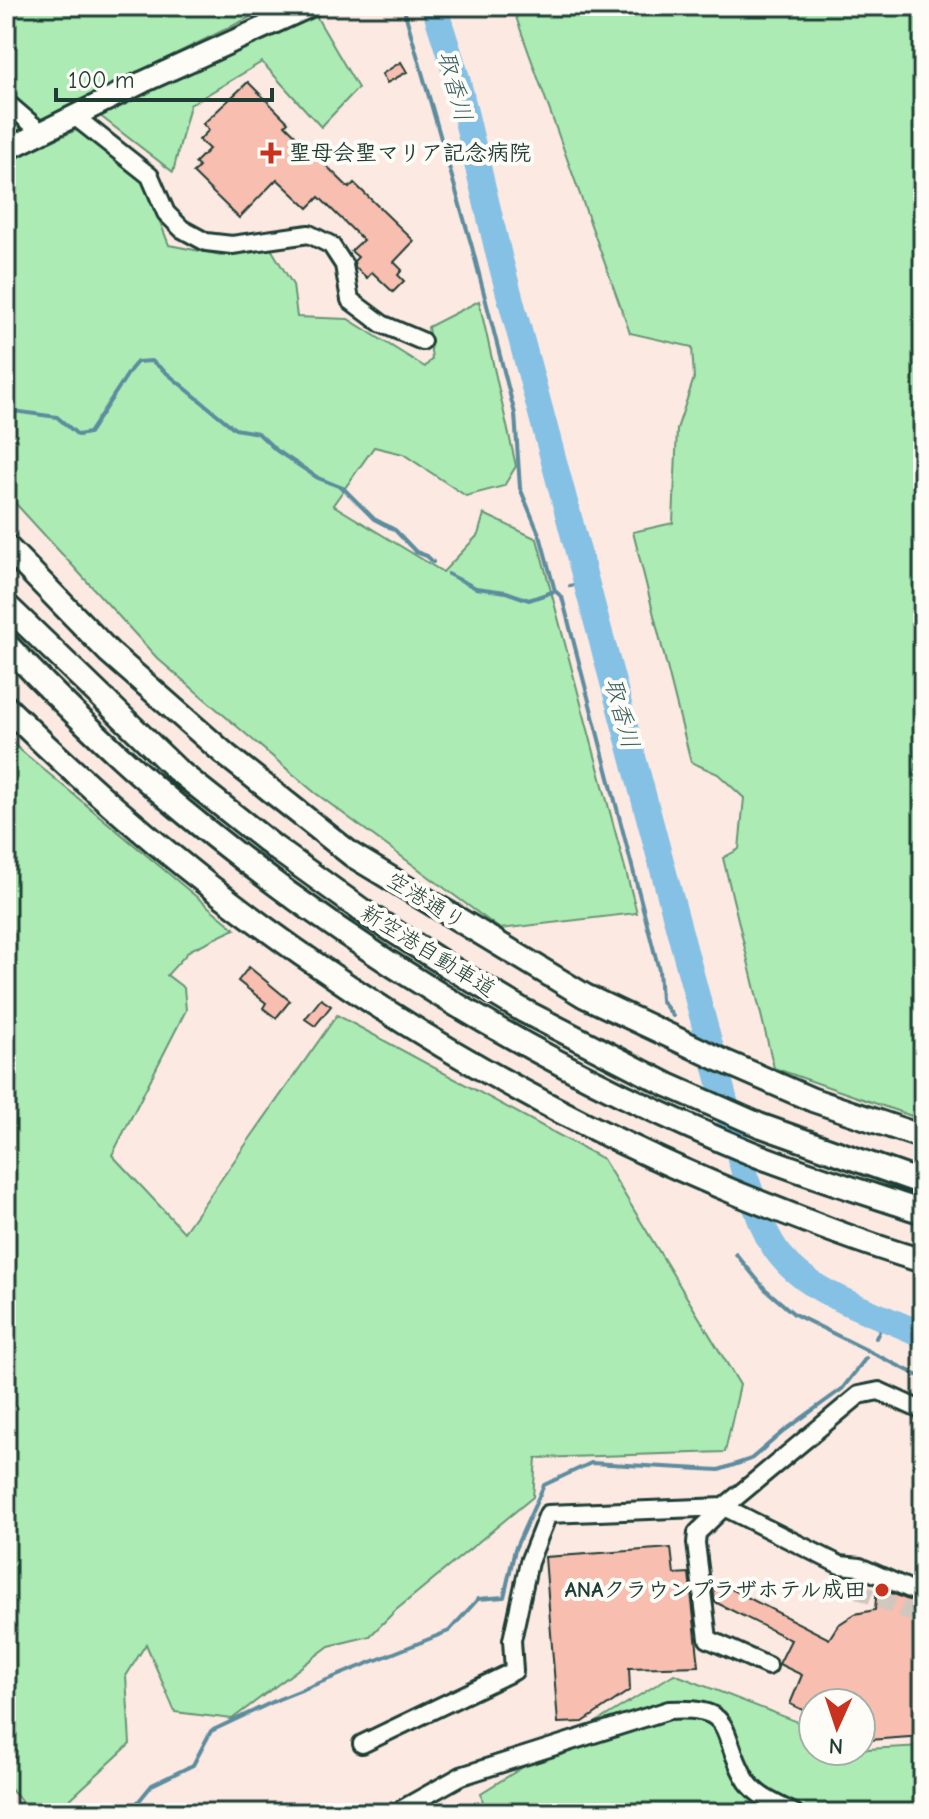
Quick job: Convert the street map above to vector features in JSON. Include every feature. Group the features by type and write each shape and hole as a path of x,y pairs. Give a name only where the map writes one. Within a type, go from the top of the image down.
{"highway":[{"name":"空港通り","path":"6,546 109,652 226,755 352,855 585,996 813,1100 923,1137"},
{"name":"新空港自動車道","path":"6,605 177,770 274,847 367,914 448,966 524,1011 668,1085 759,1125 923,1183"},
{"name":"新空港自動車道","path":"6,644 67,707 159,791 257,869 351,937 449,1000 543,1053 660,1112 752,1153 923,1212"},
{"path":"6,707 169,854 292,949 385,1011 567,1115 678,1169 829,1230 918,1259"}],"main road":[{"path":"6,150 268,15 304,9"}],"street":[{"path":"6,102 41,132"},
{"path":"73,115 150,176 166,213 182,229 206,242 232,245 309,234 331,245 344,265 350,300 382,324 422,341"},
{"path":"768,1666 708,1639 697,1533 859,1395 879,1391 923,1411"},
{"path":"362,1744 514,1671 512,1640 515,1624 529,1562 548,1514 724,1507 840,1565 860,1567 923,1595"},
{"path":"395,1813 461,1776 669,1710 695,1708 711,1713 722,1725 744,1776 758,1794 794,1813"}],"green space":[{"path":"6,6 267,6 267,9 6,137"},
{"path":"512,6 923,6 923,1120 774,1068 723,858 739,849 744,798 718,774 691,762 633,532 673,523 677,429 694,378 692,347 630,333"},
{"path":"316,16 358,88 321,127 262,62 190,105 173,172 99,115"},
{"path":"76,130 143,178 169,245 221,255 270,247 293,285 297,317 348,319 425,367 432,359 428,327 479,301 516,466 504,486 466,496 403,454 374,447 333,505 443,572 478,535 484,514 537,539 637,913 500,929 314,792 158,659 6,493 6,162"},
{"path":"6,738 235,929 190,950 167,975 184,988 186,1010 112,1155 184,1232 337,1015 603,1159 740,1385 725,1452 536,1458 533,1497 396,1610 370,1636 329,1646 232,1719 175,1712 146,1644 126,1676 130,1744 66,1803 71,1813 32,1813 6,1784"},
{"path":"674,1674 797,1722 797,1767 877,1767 877,1748 923,1746 923,1813 485,1813 481,1793"}],"building":[{"path":"401,62 407,72 387,83 382,74"},
{"path":"248,82 288,122 285,125 349,188 354,183 414,241 394,262 402,270 398,275 404,281 393,292 372,272 367,278 355,267 354,261 358,257 351,251 363,240 319,197 308,208 277,179 239,218 193,173 199,167 195,163 209,149 199,140 209,130 203,124"},
{"path":"249,967 290,1001 276,1018 263,1008 266,1003 238,981"},
{"path":"321,999 331,1006 315,1026 305,1019"},
{"path":"671,1548 674,1574 689,1573 699,1666 629,1668 630,1690 583,1722 558,1723 545,1557"},
{"path":"716,1581 829,1639 838,1625 855,1614 875,1610 877,1587 923,1606 923,1736 877,1739 877,1687 797,1687 802,1675 779,1664 791,1640 715,1602 713,1588"},
{"path":"797,1687 797,1707 790,1704"}],"waterway":[{"path":"403,6 472,247 515,414 520,488 541,539 555,591 562,597 659,970 661,1000 673,1016"},
{"name":"取香川","path":"434,6 457,78 499,256 745,1176 760,1217 780,1255 810,1282 846,1302 923,1335"},
{"path":"6,410 57,417 78,435 89,433 137,362 152,361 235,429 258,433 276,450 318,478 343,488 374,519 395,530 416,552 433,562"},
{"path":"448,574 476,588 506,592 529,600 555,591"},
{"path":"570,586 585,582"},
{"path":"736,1254 765,1289 794,1314 923,1378"},
{"path":"876,1338 886,1317"},
{"path":"129,1813 152,1785 193,1765 211,1731 279,1699 449,1631 478,1599 504,1597 515,1549 544,1485 591,1463 719,1470 751,1459 842,1389 866,1358"}],"tunnel":[{"path":"860,1567 854,1581 859,1591 923,1618"}],"railway":[{"path":"6,1807 12,1813"}],"place":[{"name":"聖母会聖マリア記念病院","path":"271,153"},
{"name":"ANAクラウンプラザホテル成田","path":"882,1590"}]}
